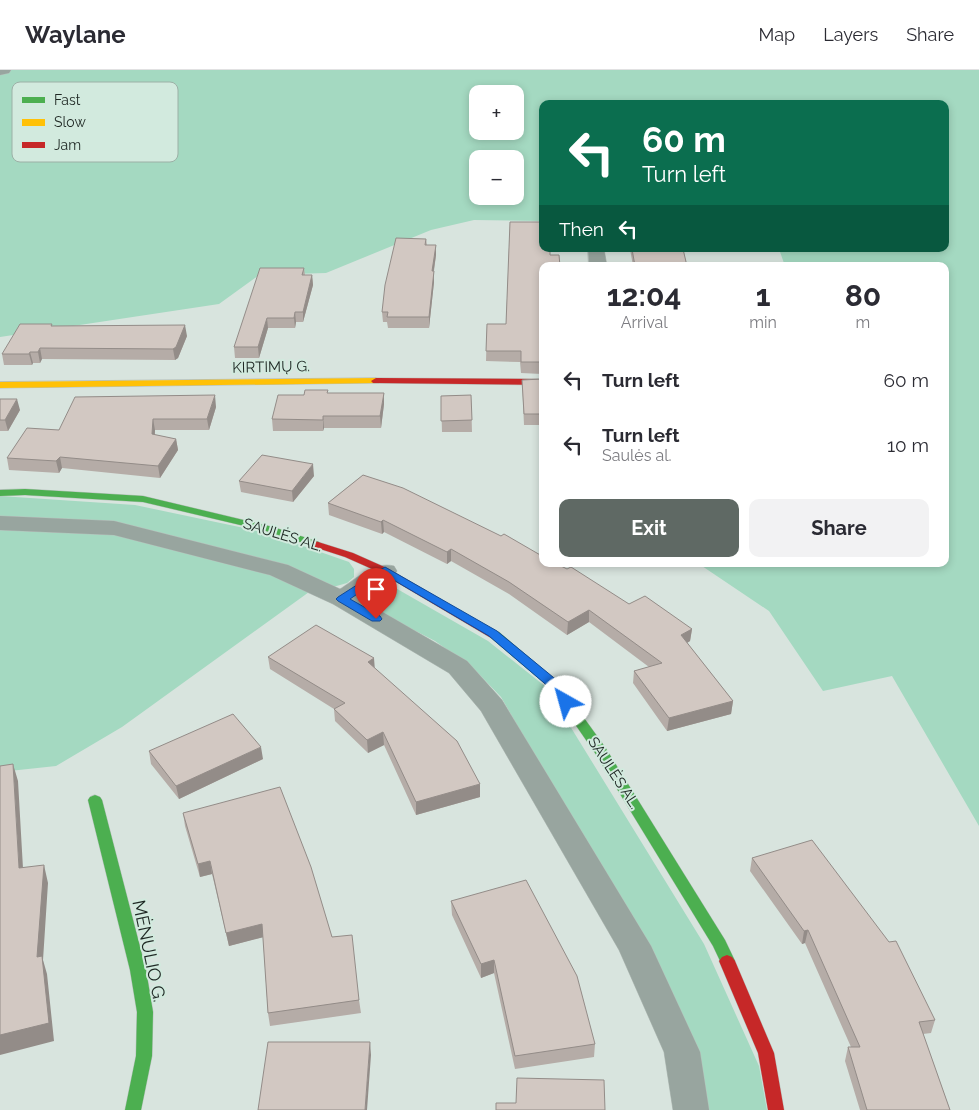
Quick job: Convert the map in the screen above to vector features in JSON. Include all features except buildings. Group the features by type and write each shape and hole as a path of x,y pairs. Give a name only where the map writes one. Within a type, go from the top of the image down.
{"street":[{"path":"0,71 4,70"},
{"name":"KIRTIMŲ G.","path":"0,385 326,381 539,382"},
{"name":"SAULĖS AL.","path":"0,493 25,492 143,499 269,528 349,555 385,571 493,633 554,685 600,750 720,944 766,1053 776,1110"},
{"path":"0,523 114,528 279,570 342,599 458,667 492,706 634,946 682,1052 691,1110"},
{"path":"342,599 385,571"},
{"name":"MĖNULIO G.","path":"96,800 138,970 145,1012 144,1056 133,1110"}],"green space":[{"path":"0,70 979,70 979,826 892,676 823,691 769,611 703,567 949,567 949,262 784,262 780,252 949,252 949,100 539,100 539,221 474,220 431,230 326,273 259,275 219,304 0,337"},
{"path":"0,496 135,505 263,532 349,562 354,569 354,577 347,583 333,587 205,546 0,520"},
{"path":"0,523 114,528 316,587 122,727 56,766 0,772"},
{"path":"392,586 488,641 546,687 704,944 759,1066 767,1110 702,1110 539,764 501,697 474,669 435,641 369,607 366,601 371,595 384,587"}],"traffic: fast":[{"path":"0,493 25,492 143,499 269,529 315,544"},
{"path":"495,635 554,685 600,750 720,944 727,961"},
{"path":"95,800 138,970 145,1012 144,1056 133,1110"}],"traffic: slow":[{"path":"0,385 376,381"}],"traffic: jam":[{"path":"376,381 539,382"},
{"path":"315,544 349,555 385,571 495,635"},
{"path":"727,961 766,1053 776,1110"}],"route":[{"path":"376,619 342,599 385,571 493,633 554,685 566,702"}]}
